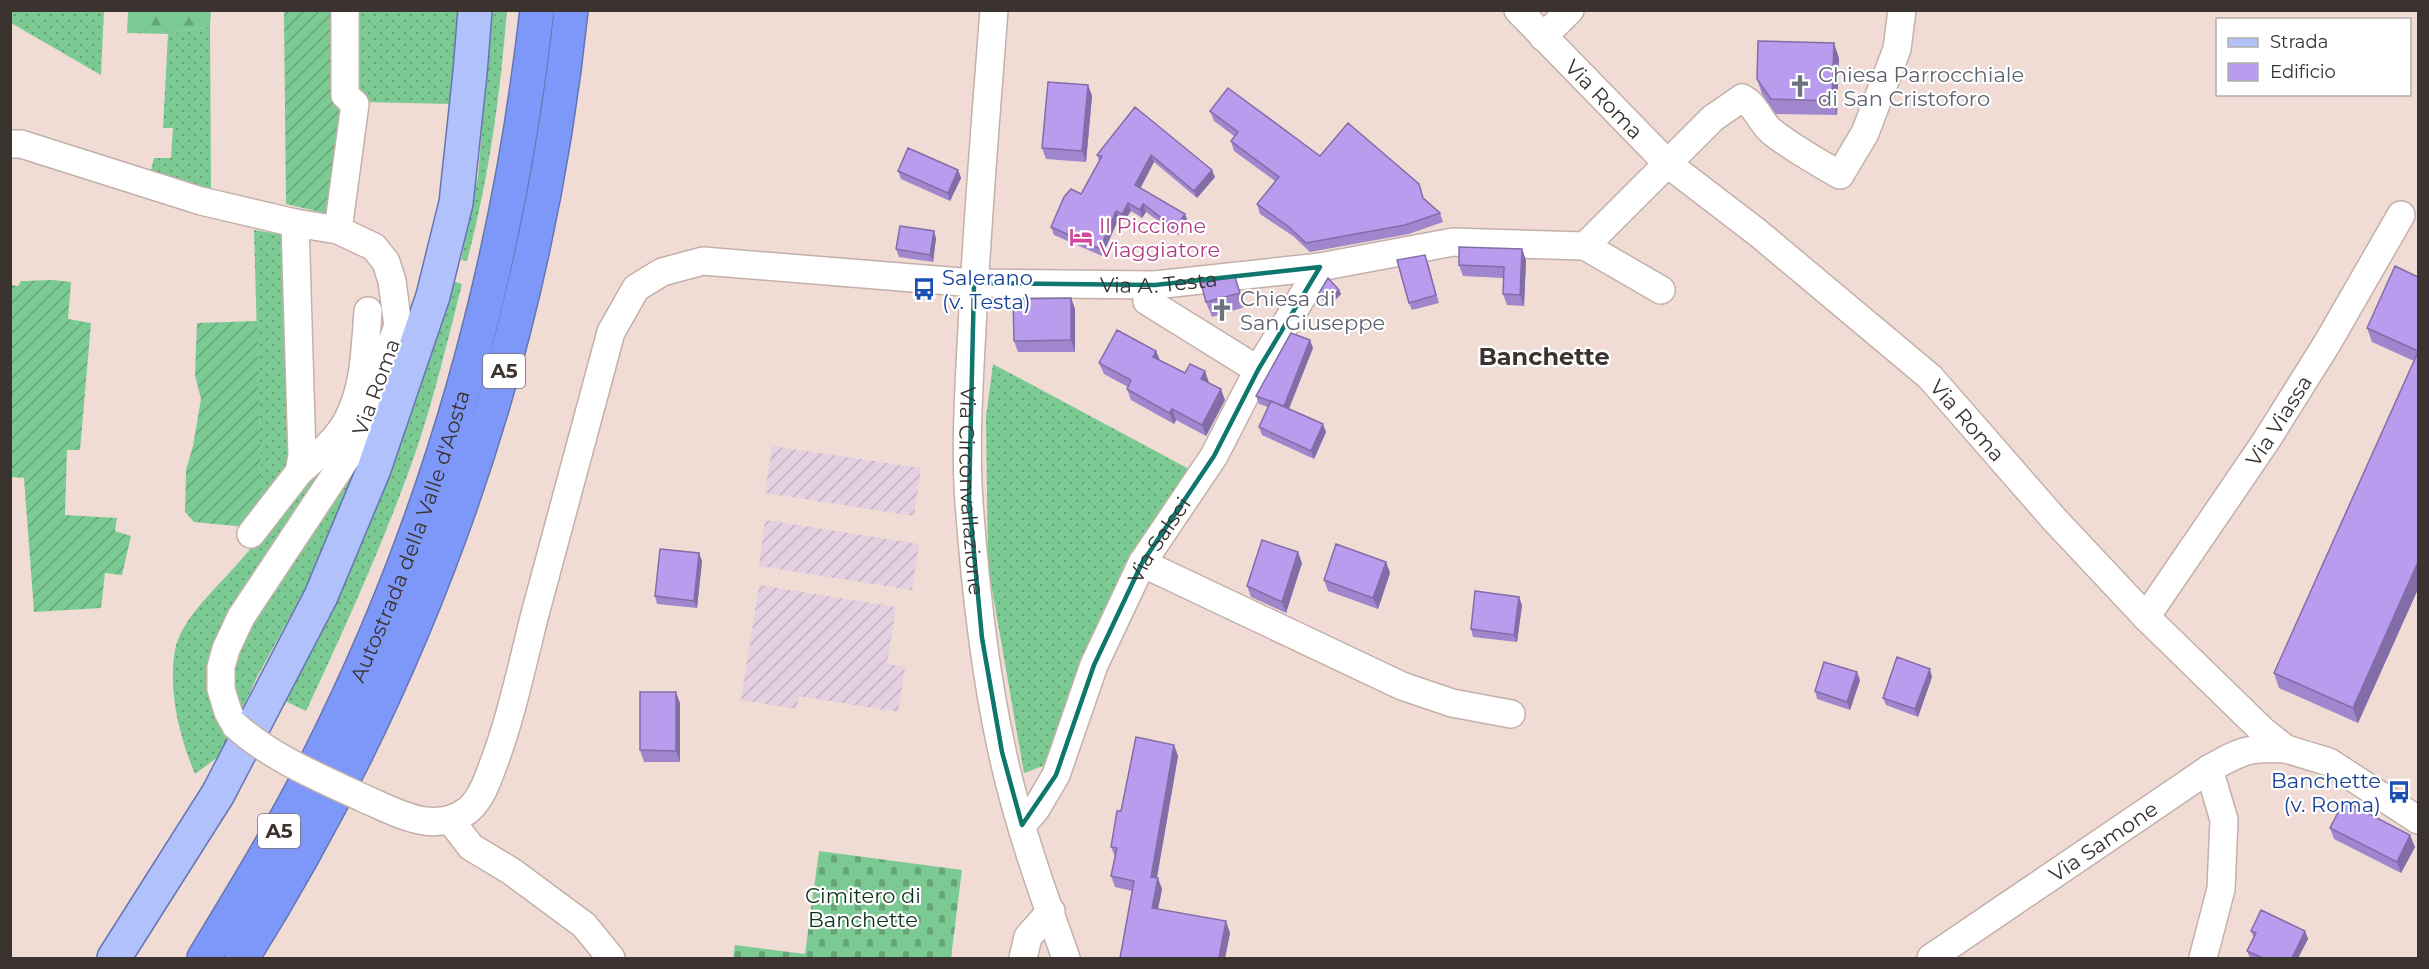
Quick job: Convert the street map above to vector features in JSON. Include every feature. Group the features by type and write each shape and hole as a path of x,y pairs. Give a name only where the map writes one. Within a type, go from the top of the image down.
{"highway":[{"name":"Autostrada della Valle d'Aosta","path":"204,958 251,881 321,755 406,560 440,466 462,398 500,242 518,154 537,10"},
{"name":"Autostrada della Valle d'Aosta","path":"242,958 315,835 375,714 437,572 471,479 496,400 533,255 564,78 571,10"}],"main road":[{"path":"114,958 218,794 321,596 374,469 433,296 456,203 475,10"}],"street":[{"path":"338,230 355,104 345,95 345,10"},
{"name":"Via Circonvallazione","path":"994,10 974,283 968,403 969,500 982,638 1002,752 1022,825 1066,958"},
{"name":"Via Roma","path":"1518,10 1668,164 1758,233 1930,377 2054,519 2146,617 2263,731 2286,749 2329,762 2418,820"},
{"path":"1543,37 1570,10"},
{"path":"1661,290 1585,246 1713,118 1742,98 1752,104 1758,116 1771,131 1840,175 1865,133 1897,49 1902,10"},
{"name":"Via Roma","path":"14,139 201,201 296,223 338,230 374,247 386,262 392,281 398,326 353,448 241,617 226,649 221,667 221,689 228,712 236,726 270,752 409,818 428,823 451,821"},
{"name":"Via Viassa","path":"2146,617 2266,441 2328,342 2401,215"},
{"path":"296,223 302,456 299,472"},
{"name":"Via A. Testa","path":"451,821 470,809 483,790 493,766 611,332 636,288 662,272 703,261 974,283 1155,285 1320,267 1453,242 1585,246"},
{"name":"Via Salsei","path":"1022,825 1036,809 1056,775 1094,665 1142,563 1214,456 1258,370 1320,267"},
{"path":"1155,285 1147,301 1258,370"},
{"path":"251,534 299,472 327,446 347,421 362,381 368,311"},
{"path":"1142,563 1402,686 1452,703 1511,714"},
{"name":"Via Samone","path":"1931,958 2209,769 2241,751 2265,748 2286,749"},
{"path":"2203,958 2221,889 2224,820 2209,769"},
{"path":"451,821 471,847 511,871 584,925 611,958"},
{"path":"1023,958 1028,937 1051,911"}],"highlighted area":[{"path":"1320,267 1258,370 1214,456 1142,563 1094,665 1056,775 1022,825 1002,752 982,638 969,500 974,283 1155,285"}],"shaded area":[{"path":"772,446 921,468 914,516 765,493"},
{"path":"765,520 919,544 912,590 759,566"},
{"path":"759,585 896,607 887,664 905,667 898,712 799,696 796,709 741,700"}],"green space":[{"path":"11,10 104,11 101,75 11,23"},
{"path":"128,11 211,11 210,26 168,34 127,33"},
{"path":"284,11 339,11 349,105 337,216 286,204"},
{"path":"353,11 461,11 452,104 361,102 350,91"},
{"path":"492,11 507,11 504,42 487,168 467,261 461,260 478,176"},
{"path":"210,26 211,189 151,171 154,158 171,158 173,128 163,128 168,34"},
{"path":"254,230 285,235 292,474 262,512"},
{"path":"21,281 71,282 68,319 91,323 80,450 67,450 65,515 117,518 115,531 131,536 122,575 105,573 101,608 34,612 24,478 11,477 11,285 18,286"},
{"path":"453,281 462,284 433,395 413,460 389,524 306,711 285,701 391,468 426,370"},
{"path":"257,321 262,512 246,527 194,522 185,512 186,470 193,446 201,399 195,375 197,323"},
{"path":"993,364 1189,469 1126,561 1043,766 1024,773 988,566 986,417"},
{"path":"349,433 293,523 244,588 217,636 213,654 214,711 224,735 233,746 195,774 184,744 174,697 173,666 179,638 202,603"},
{"path":"363,454 335,534 257,677 240,714 232,676 242,638"},
{"name":"Cimitero di Banchette","path":"819,851 962,870 951,958 733,958 735,945 805,954"}],"building":[{"name":"Chiesa Parrocchiale di San Cristoforo","path":"1758,41 1834,43 1832,101 1771,99 1757,79"},
{"path":"1048,82 1088,85 1082,151 1042,148"},
{"path":"1228,88 1320,156 1348,123 1419,184 1423,198 1440,213 1405,225 1306,243 1289,227 1257,204 1279,177 1231,141 1238,132 1210,111"},
{"path":"1135,107 1212,170 1194,191 1151,155 1135,185 1185,214 1175,228 1143,204 1140,210 1128,203 1122,214 1116,211 1100,249 1051,227 1064,197 1071,189 1081,194 1102,156 1097,155"},
{"path":"908,148 958,170 948,193 898,171"},
{"path":"900,226 934,231 930,255 896,249"},
{"path":"1459,247 1522,249 1520,295 1503,294 1504,267 1459,265"},
{"path":"1425,255 1436,295 1409,303 1397,260"},
{"path":"2395,266 2418,277 2418,351 2367,328"},
{"path":"1235,277 1240,293 1206,302 1201,283"},
{"path":"1328,278 1339,290 1327,302 1319,293"},
{"path":"1071,298 1071,340 1014,341 1013,299"},
{"path":"1117,330 1156,351 1153,357 1185,373 1190,364 1205,371 1201,379 1221,389 1202,425 1172,409 1169,413 1127,389 1131,380 1099,363"},
{"path":"1291,333 1310,340 1284,406 1256,396"},
{"path":"2418,352 2418,562 2353,708 2274,673"},
{"path":"1271,401 1323,424 1311,451 1259,427"},
{"path":"1262,540 1298,552 1282,602 1247,586"},
{"path":"1336,544 1386,562 1373,598 1324,580"},
{"path":"660,549 699,553 694,601 655,596"},
{"path":"1475,591 1519,597 1514,635 1471,629"},
{"path":"1897,657 1930,669 1915,709 1883,698"},
{"path":"1824,662 1857,672 1847,702 1815,691"},
{"path":"640,692 676,692 676,751 640,750"},
{"path":"1136,737 1174,745 1151,877 1158,878 1152,908 1226,921 1219,958 1120,958 1134,881 1111,876 1117,848 1111,847 1117,811 1121,811"},
{"path":"2344,801 2410,835 2397,862 2330,828"},
{"path":"2261,910 2305,931 2292,958 2263,958 2247,951 2256,933 2251,931"}],"place":[{"name":"Chiesa Parrocchiale di San Cristoforo","path":"1800,86"},
{"name":"Il Piccione Viaggiatore","path":"1081,237"},
{"name":"Salerano (v. Testa)","path":"924,289"},
{"name":"Chiesa di San Giuseppe","path":"1222,310"},
{"name":"Banchette (v. Roma)","path":"2399,792"}],"district":[{"name":"Banchette","path":"1544,356"}]}
